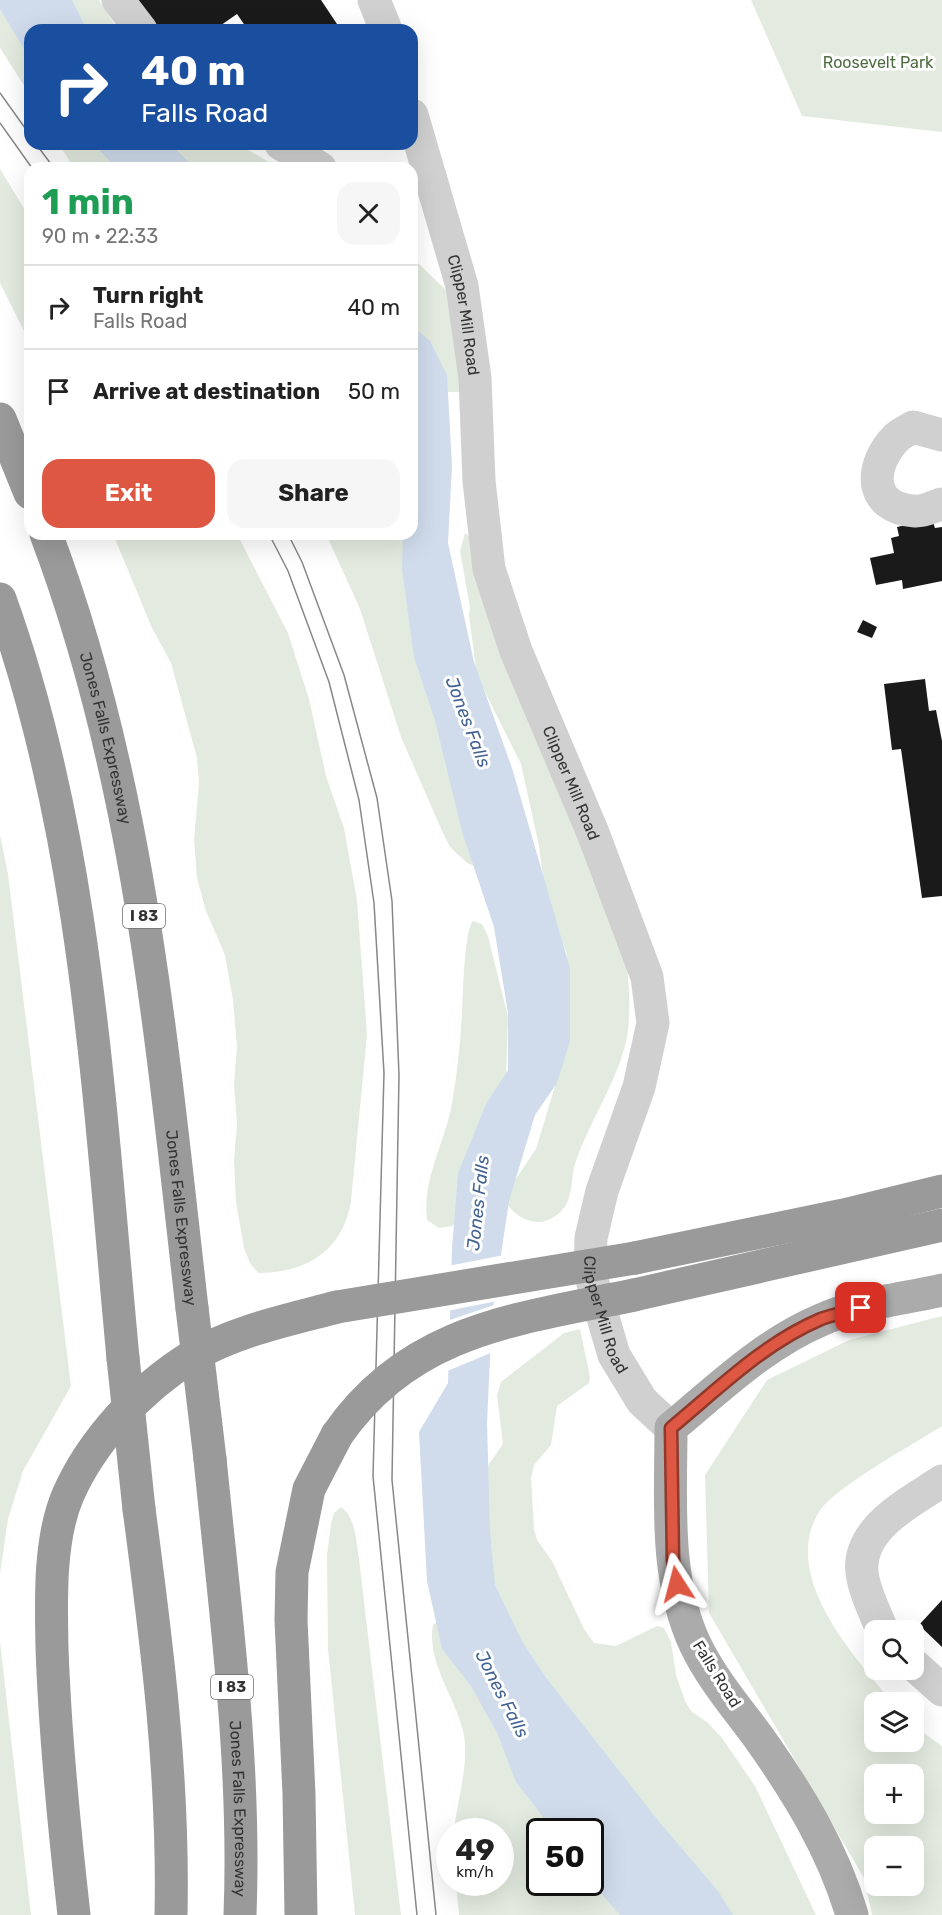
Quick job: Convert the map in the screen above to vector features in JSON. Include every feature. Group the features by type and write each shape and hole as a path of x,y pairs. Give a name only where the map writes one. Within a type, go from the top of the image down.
{"highway":[{"path":"0,419 24,478"},
{"name":"Jones Falls Expressway","path":"48,540 67,591 99,701 128,829 148,938 210,1459 239,1775 240,1915"},
{"path":"0,598 36,714 63,836 82,953 139,1509 162,1683 172,1839 171,1915"},
{"path":"74,1915 54,1696 51,1608 53,1567 67,1497 93,1451 138,1398 192,1357 264,1327 337,1307 635,1258 844,1215 942,1191"},
{"path":"301,1915 299,1794 291,1620 292,1572 309,1489 337,1435 372,1393 409,1364 450,1340 496,1323 634,1295 942,1225"}],"main road":[{"path":"671,1428 753,1360 779,1342 822,1319 942,1290"},
{"name":"Falls Road","path":"671,1428 673,1560 682,1607 695,1643 713,1674 797,1794 826,1847 852,1915"}],"street":[{"path":"118,0 136,24"},
{"path":"374,0 384,24"},
{"path":"291,150 311,162"},
{"name":"Clipper Mill Road","path":"417,150 423,194 462,286 475,378 479,481 489,569 516,651 593,833 647,976 653,1023 639,1087 602,1191 591,1238 590,1273 614,1355 642,1401 671,1428"},
{"path":"942,435 914,427 897,436 876,476 879,493 889,505 917,512 942,504"},
{"path":"878,1620 863,1581 864,1548 880,1524 942,1480"},
{"path":"924,1674 942,1690"}],"green space":[{"path":"0,0 24,24 24,86 0,48"},
{"path":"51,0 99,0 114,24 67,24"},
{"name":"Roosevelt Park","path":"751,0 942,0 942,132 802,116"},
{"path":"63,150 125,150 136,162 70,162"},
{"path":"161,150 248,150 269,162 172,162"},
{"path":"0,169 24,208 24,331 0,283"},
{"path":"418,263 448,292 464,392 437,392 418,374"},
{"path":"465,533 471,538 627,964 629,1019 623,1054 581,1148 575,1164 567,1203 557,1215 542,1222 527,1220 507,1204 513,1183 536,1149 561,1066 567,955 545,892 539,846 521,764 477,676 469,615 470,607 460,551"},
{"path":"115,540 240,540 288,633 309,699 326,776 344,828 357,900 367,1035 351,1201 347,1218 331,1246 320,1256 292,1269 258,1273 250,1263 244,1248 236,1202 234,1160 237,1124 234,1085 237,1047 233,1000 225,955 206,911 197,878 194,840 199,783 197,758 171,663 152,628"},
{"path":"329,540 413,540 484,870 467,863 450,847 442,831 401,737 360,609"},
{"path":"0,835 8,874 71,1386 23,1471 8,1519 0,1574"},
{"path":"473,921 482,924 488,936 508,1017 506,1075 461,1219 452,1226 439,1228 427,1220 426,1205 431,1176 449,1118 454,1092 466,951"},
{"path":"942,1316 942,1426 858,1479 828,1502 819,1512 809,1537 808,1562 815,1588 826,1613 841,1638 864,1667 864,1680 874,1680 884,1692 864,1692 864,1752 924,1752 924,1733 942,1746 942,1915 872,1915 868,1896 924,1896 924,1836 864,1836 864,1878 709,1613 705,1475 767,1380 849,1340"},
{"path":"580,1329 590,1377 589,1383 557,1406 551,1445 534,1465 531,1478 534,1529 537,1540 552,1561 584,1629 594,1643 616,1646 657,1626 664,1628 671,1642 676,1675 685,1701 691,1711 708,1723 722,1738 755,1786 816,1915 696,1915 512,1659 482,1539 482,1474 503,1444 497,1395 501,1382 564,1333"},
{"path":"341,1507 350,1517 357,1545 401,1915 355,1915 328,1649 327,1555 334,1513"},
{"path":"439,1620 501,1741 550,1818 526,1818 526,1896 604,1896 604,1881 639,1915 459,1915 457,1896 514,1896 514,1818 456,1818 464,1771 464,1735 434,1653 433,1625"},
{"path":"0,1641 31,1915 0,1915"}],"water":[{"path":"0,0 72,0 84,24 24,24 24,49 0,9"},
{"path":"100,150 176,150 189,162 110,162"},
{"name":"Jones Falls","path":"418,331 430,341 447,375 452,466 448,543 474,662 512,768 570,968 570,1041 557,1083 535,1115 509,1201 492,1315 487,1423 490,1531 495,1585 523,1643 547,1679 661,1824 718,1891 733,1915 620,1915 603,1896 604,1818 544,1818 516,1782 497,1733 471,1686 442,1649 427,1581 419,1432 448,1383 452,1248 458,1173 486,1104 508,1070 508,1013 494,927 463,835 435,721 414,657 402,569 403,540 418,540"}],"pier":[{"path":"504,1255 497,1301 447,1311 448,1266"},
{"path":"497,1304 493,1352 445,1372 447,1321"}],"building":[{"path":"135,0 321,0 337,24 244,24 237,14 223,24 151,24"},
{"path":"932,519 935,528 942,527 942,581 903,589 902,580 876,585 870,558 894,553 891,538 899,536 897,527"},
{"path":"863,620 877,627 872,638 857,632"},
{"path":"925,679 929,711 936,710 942,741 942,896 922,898 901,749 892,750 884,684"},
{"path":"942,1600 942,1647 924,1630 924,1620"}],"tram line":[{"path":"0,93 24,127"},
{"path":"0,123 28,162"},
{"path":"40,150 50,162"},
{"path":"272,540 288,571 329,682 359,800 374,903 384,1073 373,1476 417,1915"},
{"path":"291,540 302,562 344,675 377,798 392,901 399,1075 392,1480 436,1915"}],"route":[{"path":"677,1584 673,1560 671,1512 671,1428 753,1360 779,1342 822,1319 861,1308"}]}
